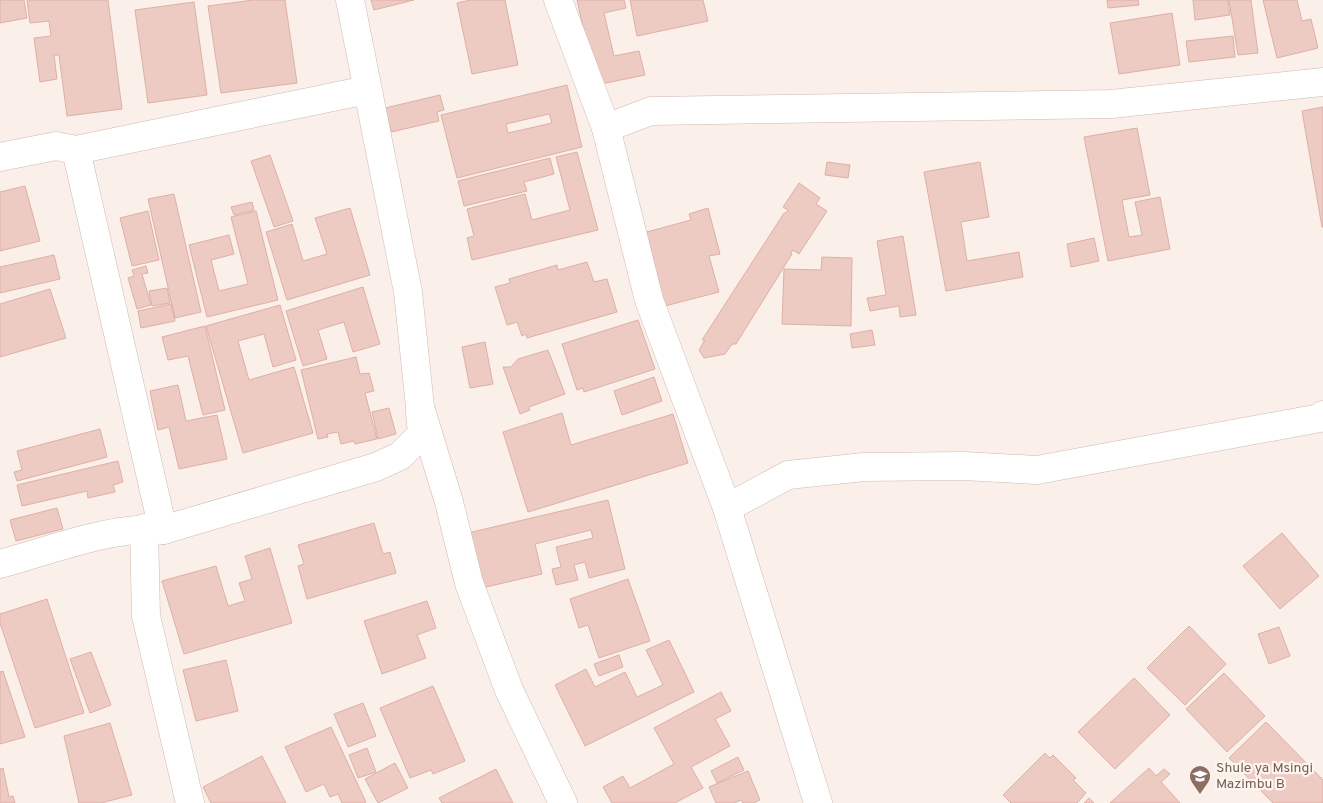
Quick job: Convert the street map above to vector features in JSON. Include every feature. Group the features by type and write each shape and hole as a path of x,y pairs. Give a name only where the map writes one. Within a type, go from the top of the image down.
{"street":[{"path":"0,564 112,534 153,529 390,462 400,456 422,434 408,292 350,0"},
{"path":"558,0 606,128 649,300 727,508 818,803"},
{"path":"606,128 651,111 1111,104 1323,82"},
{"path":"0,157 56,146 76,150 367,90"},
{"path":"76,150 153,529 146,616 190,803"},
{"path":"420,407 449,502 469,583 509,690 563,803"},
{"path":"727,508 788,476 864,467 963,466 1037,470 1320,418 1323,415"}],"building":[{"path":"0,0 24,0 27,18 0,23"},
{"path":"27,0 108,0 122,109 67,116 59,55 54,55 57,79 40,82 34,38 51,36 49,21 30,23"},
{"path":"253,0 285,0 297,83 221,93 208,6"},
{"path":"371,0 414,0 374,10"},
{"path":"470,0 505,0 518,65 472,74 457,3"},
{"path":"577,0 624,0 626,8 604,13 614,56 639,51 645,75 596,85"},
{"path":"630,0 703,0 708,21 637,36"},
{"path":"1107,0 1138,0 1139,5 1108,8"},
{"path":"1193,0 1228,0 1230,15 1195,20"},
{"path":"1229,0 1251,0 1258,53 1238,55"},
{"path":"1263,0 1297,0 1302,21 1311,19 1318,48 1277,58"},
{"path":"194,2 207,95 148,103 135,10"},
{"path":"1172,13 1180,65 1119,74 1110,23"},
{"path":"1233,36 1235,57 1189,62 1186,41"},
{"path":"567,85 582,147 457,178 441,115","holes":["549,114 552,123 508,133 506,124"]},
{"path":"440,95 444,110 437,112 439,121 391,132 385,108"},
{"path":"1323,107 1323,227 1322,227 1302,111"},
{"path":"1137,128 1150,195 1122,200 1129,237 1142,235 1135,202 1160,197 1170,249 1108,261 1084,137"},
{"path":"577,152 598,230 472,260 467,238 474,236 467,209 525,194 532,220 570,210 556,157"},
{"path":"270,155 293,221 274,227 251,161"},
{"path":"550,158 554,174 524,182 527,191 464,206 458,181"},
{"path":"827,162 850,165 848,178 825,175"},
{"path":"980,162 989,217 961,222 967,261 1019,252 1023,277 946,291 924,172"},
{"path":"799,183 820,198 816,204 827,211 799,254 793,250 736,344 732,344 725,354 704,358 699,350 705,340 702,340 784,213 788,210 783,207"},
{"path":"25,186 40,241 0,251 0,192"},
{"path":"174,194 201,312 175,318 148,199"},
{"path":"252,202 254,210 234,215 231,207"},
{"path":"350,208 370,275 287,300 266,232 292,224 303,261 327,254 315,218"},
{"path":"708,208 720,254 709,256 719,292 661,307 643,233 691,220 689,214"},
{"path":"148,211 159,260 132,266 120,218"},
{"path":"256,211 278,300 207,317 189,245 229,235 234,254 211,260 219,291 248,284 231,217"},
{"path":"903,236 916,315 900,317 899,306 870,311 867,298 886,295 877,241"},
{"path":"1094,238 1099,261 1071,267 1067,244"},
{"path":"54,255 60,279 0,293 0,267"},
{"path":"822,257 852,258 851,326 782,324 784,269 821,270"},
{"path":"587,262 594,282 607,279 617,312 527,338 526,334 522,336 517,322 507,325 495,287 510,283 509,279 557,265 558,270"},
{"path":"146,266 148,273 142,274 151,305 137,309 128,278 134,276 132,270"},
{"path":"363,287 380,344 353,352 344,322 318,330 327,359 303,366 286,311"},
{"path":"167,288 170,303 152,306 149,291"},
{"path":"50,289 66,338 0,357 0,304"},
{"path":"171,304 175,321 141,328 138,311"},
{"path":"280,305 296,360 273,367 264,334 238,341 249,380 294,367 313,433 243,453 206,326"},
{"path":"638,320 655,369 584,392 583,388 577,390 562,344"},
{"path":"205,326 225,410 203,415 188,356 168,360 162,337"},
{"path":"872,330 875,345 852,348 850,334"},
{"path":"485,342 493,384 470,388 462,347"},
{"path":"548,350 565,394 529,407 530,410 520,414 503,367 511,367 518,359"},
{"path":"356,357 360,374 369,373 374,391 365,393 377,439 355,444 354,441 341,444 338,432 327,434 328,437 318,439 301,370"},
{"path":"654,377 662,401 622,415 614,391"},
{"path":"178,385 186,421 217,415 227,459 179,469 169,427 158,430 150,391"},
{"path":"389,408 396,434 378,439 372,412"},
{"path":"562,413 571,445 673,414 688,463 528,512 503,432"},
{"path":"100,429 107,457 17,481 14,472 22,470 17,451"},
{"path":"118,461 123,482 113,485 115,492 88,498 87,491 22,506 17,485"},
{"path":"608,500 625,569 589,578 585,562 574,565 578,580 556,585 552,569 561,567 556,547 593,538 591,530 535,544 542,574 482,588 468,533"},
{"path":"57,508 63,529 16,541 10,520"},
{"path":"374,523 383,554 390,552 396,573 307,599 298,566 304,564 298,545"},
{"path":"1282,533 1319,576 1280,609 1243,566"},
{"path":"270,548 292,623 184,654 162,581 216,566 228,606 245,601 239,583 252,579 245,556"},
{"path":"628,579 650,641 599,658 588,625 579,628 570,599"},
{"path":"47,599 84,713 35,728 0,623 0,614"},
{"path":"427,601 436,628 417,635 426,658 382,674 364,621"},
{"path":"1189,626 1226,664 1185,705 1147,668"},
{"path":"1279,627 1290,656 1269,664 1258,634"},
{"path":"669,640 694,692 585,746 555,685 586,669 595,687 625,672 637,697 663,685 646,650"},
{"path":"91,652 111,705 90,713 70,659"},
{"path":"619,655 623,667 599,676 594,664"},
{"path":"226,660 238,711 196,721 183,670"},
{"path":"3,671 25,737 0,744 0,672"},
{"path":"1224,673 1265,716 1227,752 1186,709"},
{"path":"1134,678 1170,715 1115,769 1078,732"},
{"path":"433,686 465,761 433,774 431,770 410,778 380,708"},
{"path":"721,692 731,711 715,719 730,746 691,767 703,788 675,803 612,803 603,787 623,776 630,788 674,764 654,728"},
{"path":"363,703 376,736 348,747 334,714"},
{"path":"1266,722 1323,780 1323,803 1273,803 1229,758"},
{"path":"110,723 132,795 101,803 79,803 64,736"},
{"path":"331,727 366,802 364,803 342,803 338,794 330,797 324,784 306,792 285,747"},
{"path":"367,748 376,772 358,778 349,755"},
{"path":"1045,753 1050,758 1053,755 1076,778 1073,780 1086,793 1077,803 1011,803 1003,795"},
{"path":"262,756 286,803 211,803 203,787"},
{"path":"738,757 744,770 717,783 711,771"},
{"path":"395,763 408,788 378,803 365,779"},
{"path":"3,768 9,797 13,796 15,803 0,803 0,769"},
{"path":"1149,768 1156,776 1164,769 1170,774 1161,782 1180,803 1110,803"},
{"path":"496,769 513,803 442,803 439,798"},
{"path":"748,771 760,800 753,803 743,803 741,800 734,803 716,803 709,787"},
{"path":"1089,798 1094,803 1084,803"}],"place":[{"name":"Shule ya Msingi Mazimbu B","path":"1200,795"}]}
